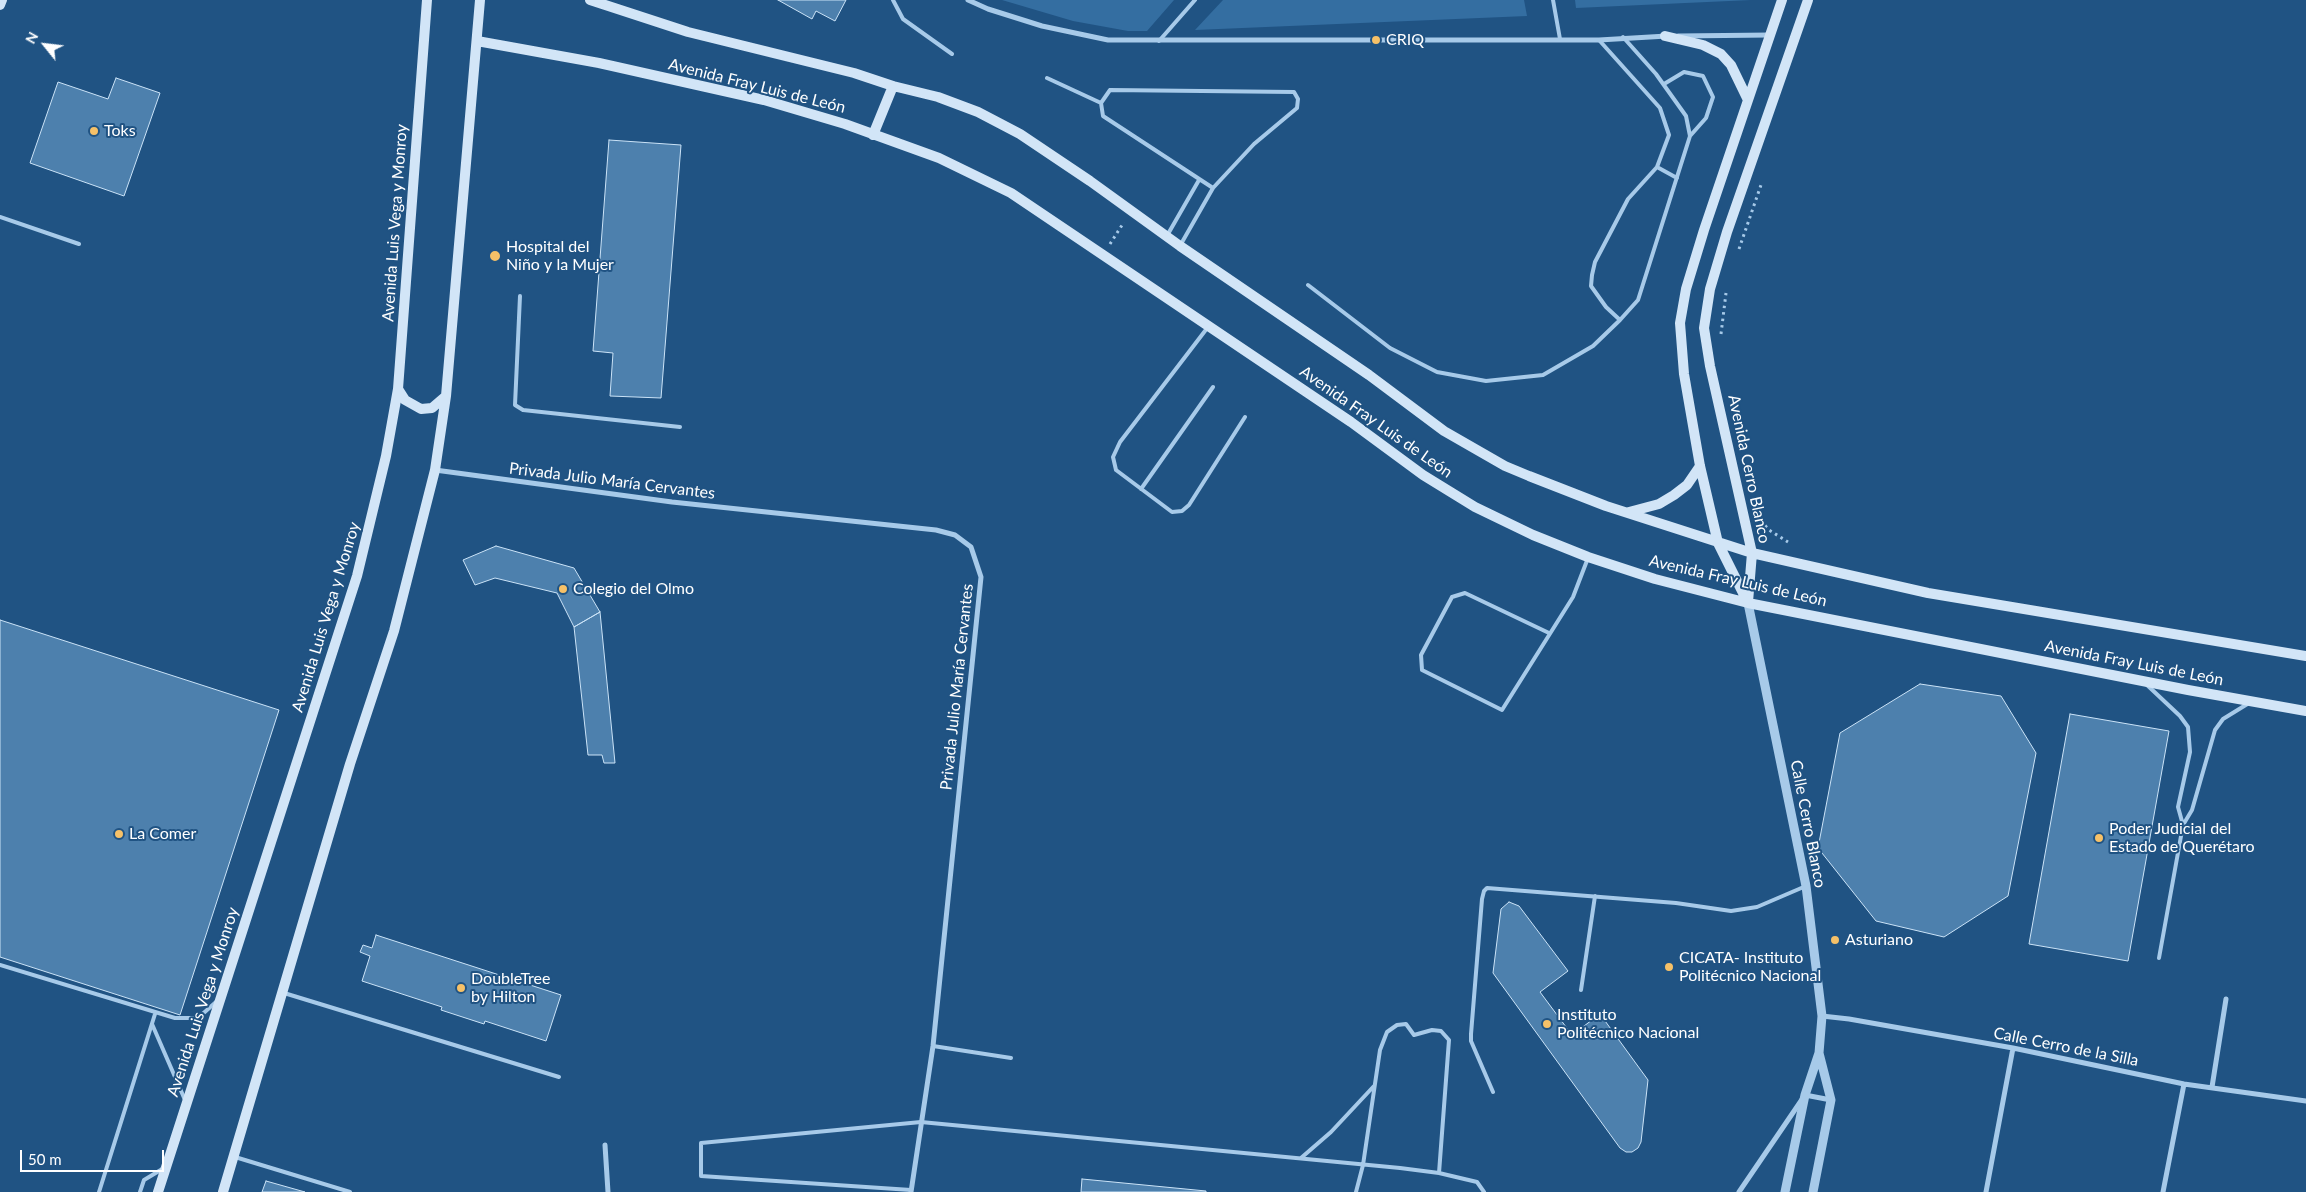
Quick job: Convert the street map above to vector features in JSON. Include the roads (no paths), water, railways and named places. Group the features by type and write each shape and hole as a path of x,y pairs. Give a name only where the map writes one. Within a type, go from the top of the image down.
{"main road":[{"path":"0,5 2,0"},
{"name":"Avenida Luis Vega y Monroy","path":"158,1192 357,576 386,456 398,389 427,0"},
{"path":"223,1192 284,993 350,764 394,631 435,470 446,396 480,0"},
{"name":"Avenida Fray Luis de León","path":"590,0 688,32 854,73 893,86 938,97 978,112 1020,134 1369,375 1444,430 1474,449 1529,476 1718,544 1752,553 1928,593 2306,656"},
{"path":"1748,603 1718,544 1700,466 1684,374 1680,322 1689,281 1782,0"},
{"name":"Avenida Cerro Blanco","path":"1748,603 1752,553 1710,366 1704,328 1710,289 1727,232 1808,0"},
{"path":"1665,36 1703,45 1721,54 1732,65 1748,100"},
{"name":"Avenida Fray Luis de León","path":"477,41 599,63 764,100 845,124 939,158 1011,193 1351,422 1423,475 1475,507 1533,535 1588,557 1655,579 1748,603 2306,711"},
{"path":"873,135 893,86"},
{"path":"398,389 405,400 421,409 432,408 446,396"},
{"path":"1629,512 1660,504 1674,496 1687,485 1700,466"}],"street":[{"path":"968,0 988,9 1042,26 1108,40 1599,40 1623,37 1770,35"},
{"name":"Privada Julio María Cervantes","path":"435,470 672,502 936,530 955,535 971,547 981,578 933,1046 911,1191"},
{"name":"Calle Cerro Blanco","path":"1748,603 1806,886 1822,1016 1819,1053 1805,1095 1785,1192"},
{"path":"2212,1087 2226,999"},
{"name":"Calle Cerro de la Silla","path":"1822,1016 1849,1019 2013,1048 2184,1084 2306,1101"},
{"path":"1986,1192 2013,1048"},
{"name":"Calle Cerro Blanco","path":"1813,1192 1831,1100 1819,1053"},
{"path":"2163,1192 2184,1084"},
{"path":"1739,1192 1805,1095 1831,1100"},
{"path":"606,1145 608,1192"}],"lane":[{"path":"893,0 902,19 952,54"},
{"path":"1159,41 1195,0"},
{"path":"1553,0 1560,39"},
{"path":"1623,37 1664,84 1686,116 1690,136"},
{"path":"1599,40 1660,108 1668,134 1657,167 1628,199 1596,262 1592,275 1591,286 1606,307 1620,320"},
{"path":"1308,285 1390,348 1437,372 1486,381 1543,375 1593,346 1638,300 1690,136 1706,118 1713,97 1703,76 1684,72 1664,84"},
{"path":"1047,78 1101,103"},
{"path":"1180,246 1213,188 1254,144 1297,108 1298,99 1294,92 1110,90 1101,103 1103,116 1213,188"},
{"path":"1657,167 1677,178"},
{"path":"1167,236 1199,180"},
{"path":"0,217 79,244"},
{"path":"520,296 515,405 523,410 680,427"},
{"path":"1208,327 1120,442 1114,457 1116,470 1172,512 1182,511 1189,505 1245,417"},
{"path":"1141,489 1213,387"},
{"path":"1549,633 1465,593 1452,597 1421,655 1422,670 1502,710 1573,597 1588,557"},
{"path":"2142,680 2180,716 2188,728 2190,752 2178,807 2183,825"},
{"path":"2159,958 2183,825 2192,810 2215,730 2223,720 2253,701"},
{"path":"1493,1092 1471,1041 1484,891 1494,888 1595,896 1676,903 1731,911 1757,907 1806,886"},
{"path":"1581,990 1595,896"},
{"path":"0,965 155,1014 175,1018 198,1018 220,998"},
{"path":"284,993 560,1077"},
{"path":"100,1192 155,1014"},
{"path":"152,1024 186,1104"},
{"path":"1356,1192 1363,1165 1380,1050 1387,1032 1397,1024 1406,1024 1414,1035 1432,1030 1441,1031 1449,1040 1439,1173"},
{"path":"933,1046 1011,1058"},
{"path":"1301,1158 1330,1132 1375,1084"},
{"path":"911,1191 701,1176 701,1143 921,1122 1439,1173 1477,1182 1484,1192"},
{"path":"234,1156 350,1192"},
{"path":"140,1192 144,1180 166,1167"}],"place":[{"name":"CRIQ","path":"1376,40"},
{"name":"Toks","path":"94,131"},
{"name":"Hospital del Niño y la Mujer","path":"495,256"},
{"name":"Colegio del Olmo","path":"563,589"},
{"name":"La Comer","path":"119,834"},
{"name":"Poder Judicial del Estado de Querétaro","path":"2099,838"},
{"name":"Asturiano","path":"1835,940"},
{"name":"CICATA- Instituto Politécnico Nacional","path":"1669,967"},
{"name":"DoubleTree by Hilton","path":"461,988"},
{"name":"Instituto Politécnico Nacional","path":"1547,1024"}]}
